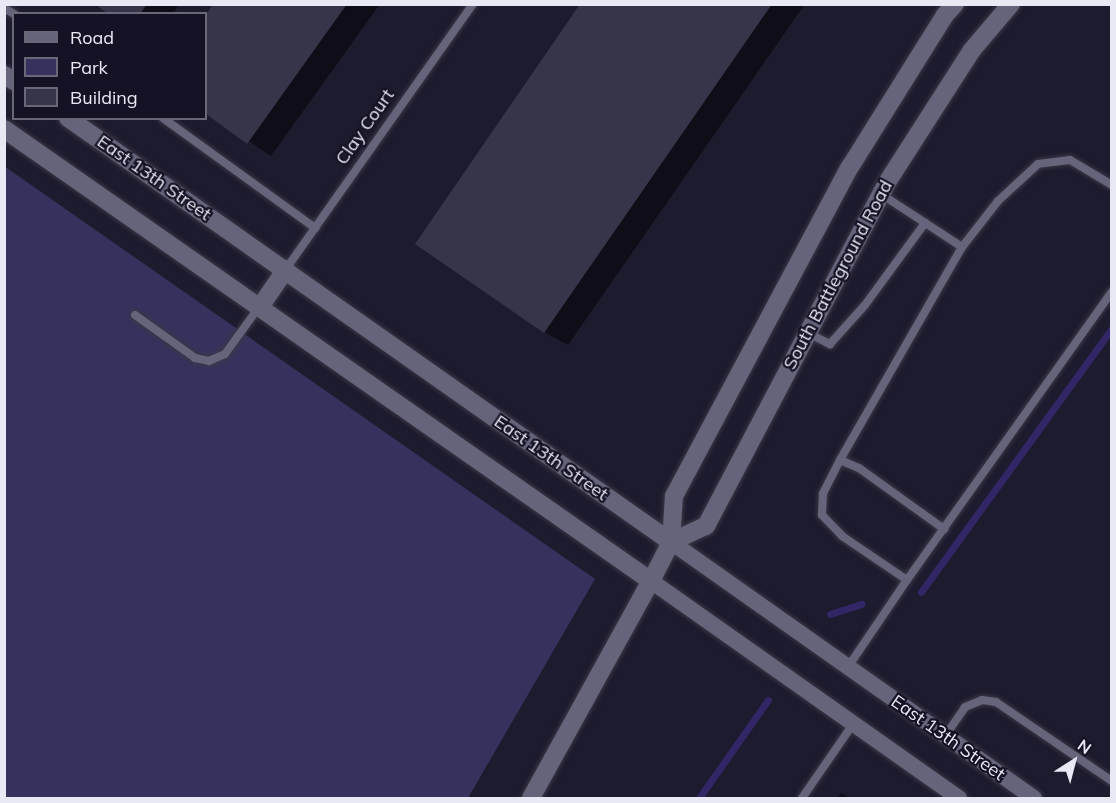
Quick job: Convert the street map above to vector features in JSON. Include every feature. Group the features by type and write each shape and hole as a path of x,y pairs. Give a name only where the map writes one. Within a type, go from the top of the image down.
{"main road":[{"path":"531,798 671,542 674,496 849,168 945,15 955,4"},
{"name":"South Battleground Road","path":"671,542 706,526 881,193 972,50 1011,4"},
{"name":"East 13th Street","path":"71,120 286,269 671,542"},
{"path":"4,129 651,581"},
{"path":"260,306 286,269"}],"street":[{"name":"East 13th Street","path":"671,542 1034,798"},
{"path":"651,581 959,798"}],"lane":[{"name":"Clay Court","path":"286,269 472,4"},
{"path":"166,120 315,228"},
{"path":"907,580 842,536 822,515 823,494 840,460 962,247 998,201 1038,164 1070,160 1112,185"},
{"path":"881,193 962,247"},
{"path":"807,332 830,344 865,305 925,223"},
{"path":"848,667 907,580 1112,292"},
{"path":"135,315 195,358 208,361 225,354 260,306"},
{"path":"840,460 860,468 944,529"},
{"path":"945,736 965,707 982,700 996,702 1112,781"},
{"path":"802,798 853,724"}],"green space":[{"path":"4,166 595,579 468,798 5,798"}],"building":[{"path":"95,4 147,4 141,12 105,12"},
{"path":"213,4 347,4 247,144 207,115 207,13"},
{"path":"580,4 772,4 544,333 415,244"}],"waterway":[{"path":"921,592 1112,328"},
{"path":"830,614 861,604"},
{"path":"699,798 768,700"}]}
